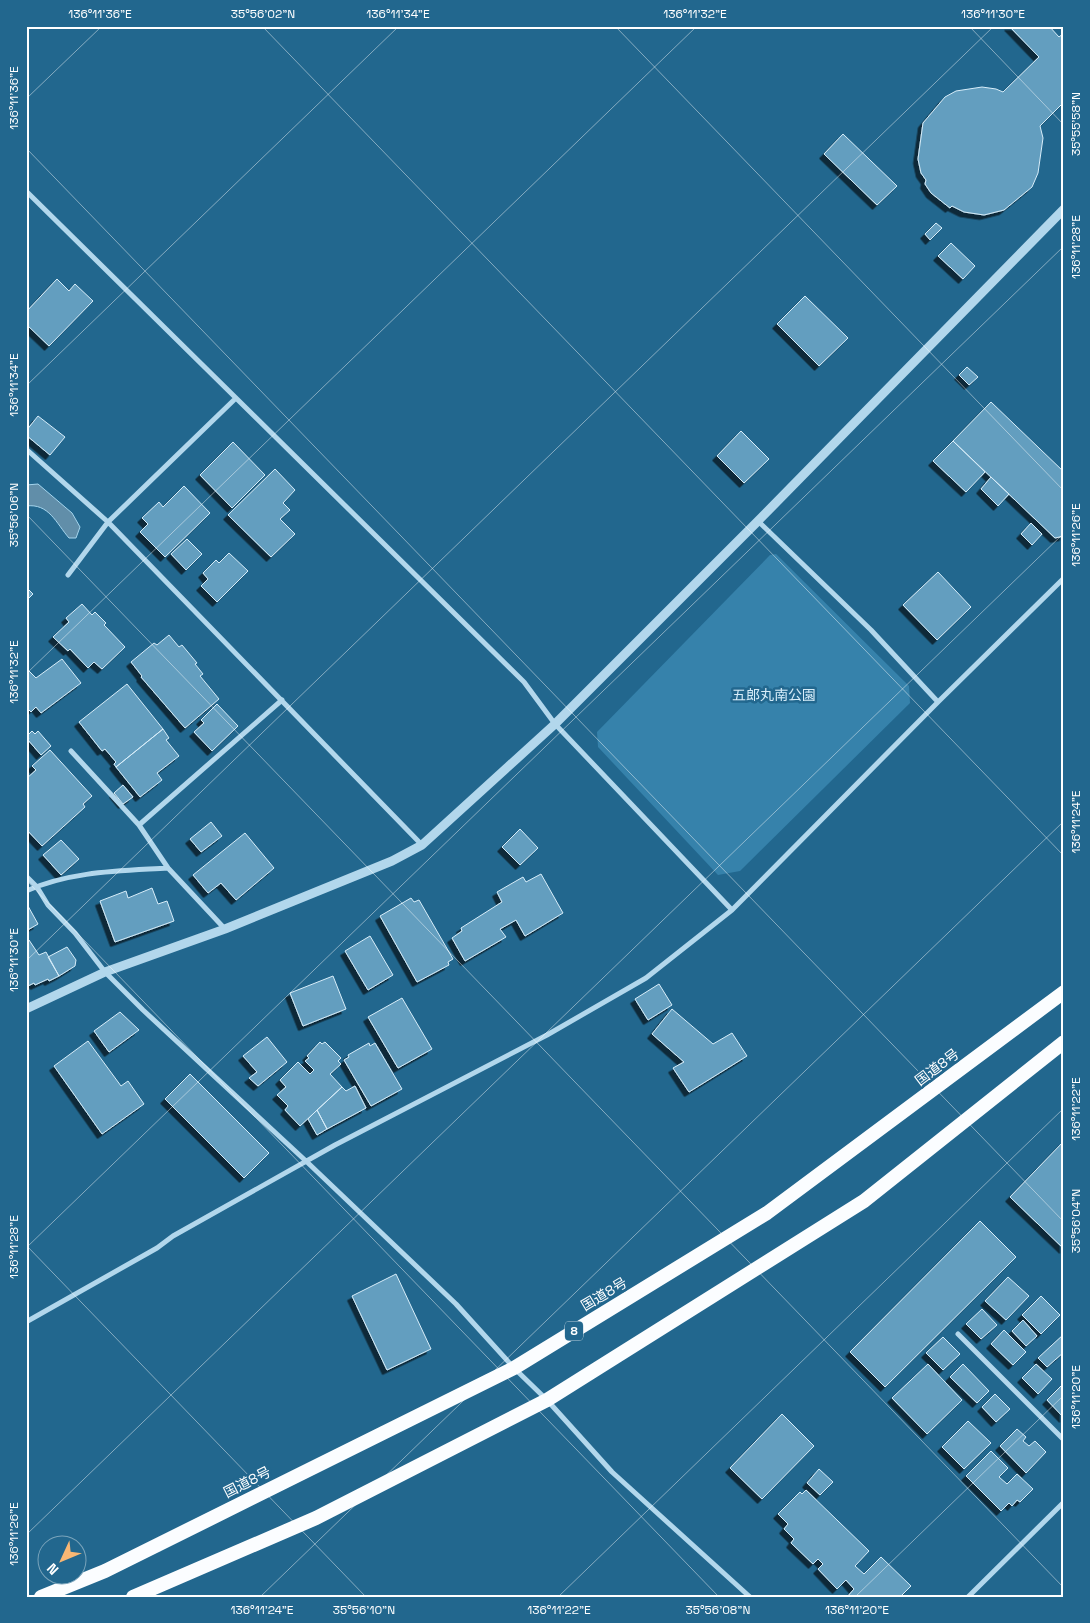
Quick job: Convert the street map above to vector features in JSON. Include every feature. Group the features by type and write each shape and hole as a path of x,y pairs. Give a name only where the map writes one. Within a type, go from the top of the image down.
{"highway":[{"name":"国道8号","path":"40,1597 106,1571 514,1368 767,1214 1064,992"},
{"path":"133,1597 316,1518 547,1400 864,1200 1064,1042"}],"street":[{"path":"26,191 524,682 555,724 732,910"},
{"path":"26,1008 105,972 225,929 392,861 422,845 555,724 1064,210"},
{"path":"68,574 108,522 236,398"},
{"path":"26,449 108,522 422,845"},
{"path":"758,521 871,630 938,702"},
{"path":"26,1322 157,1248 173,1236 335,1145 547,1035 646,978 732,910 1064,578"},
{"path":"139,825 282,700"},
{"path":"71,751 139,825 168,868 225,929"},
{"path":"26,891 37,886 87,873 168,868"},
{"path":"26,876 37,886 48,905 75,933 105,972 143,1010 456,1304 612,1472 750,1597"},
{"path":"958,1334 1064,1440"},
{"path":"968,1597 1064,1502"}],"green space":[{"name":"五郎丸南公園","path":"776,554 909,686 910,703 740,871 718,875 598,747 597,732 770,555"}],"shaded area":[{"path":"38,484 72,513 80,527 76,538 69,538 56,520 46,511 34,506 26,506 26,485"}],"building":[{"path":"1009,26 1049,26 1059,37 1064,33 1064,102 1040,126 1043,138 1038,173 1032,187 1004,210 984,215 964,212 952,206 950,208 931,193 925,184 926,180 921,173 918,159 923,123 945,97 956,91 982,87 1003,92 1039,57"},
{"path":"843,134 897,186 877,205 824,154"},
{"path":"936,223 942,228 930,240 925,234"},
{"path":"951,243 975,266 963,279 938,256"},
{"path":"57,279 69,291 75,284 93,301 49,346 26,324 26,312"},
{"path":"805,296 848,338 819,366 777,324"},
{"path":"967,367 978,377 969,385 959,375"},
{"path":"991,402 1064,472 1064,536 1055,538 953,441"},
{"path":"38,416 65,437 50,455 26,435 26,431"},
{"path":"741,431 769,459 744,483 717,456"},
{"path":"953,441 985,472 966,492 933,461"},
{"path":"233,442 265,475 232,508 200,475"},
{"path":"275,469 295,490 283,503 290,510 280,519 295,534 271,557 228,515"},
{"path":"991,477 1009,494 998,506 981,489"},
{"path":"184,486 210,513 165,557 140,532 148,524 142,518 159,502 163,507"},
{"path":"1031,523 1042,534 1032,545 1021,534"},
{"path":"187,539 202,554 186,570 171,554"},
{"path":"229,553 248,571 217,602 201,586 208,579 203,573 216,560 219,563"},
{"path":"938,572 971,607 937,640 903,605"},
{"path":"26,587 33,594 26,601"},
{"path":"82,604 92,615 95,612 106,623 104,625 125,647 102,669 94,662 88,668 70,649 68,651 53,637 69,622 66,618"},
{"path":"169,635 179,647 182,645 197,663 195,664 203,674 200,676 219,699 185,728 141,677 131,662 154,643 157,645"},
{"path":"62,659 81,683 41,713 36,707 31,712 26,707 26,668 36,678"},
{"path":"127,684 163,729 116,767 114,764 116,762 105,749 102,751 79,722"},
{"path":"217,704 238,726 212,751 194,732 204,723 201,720"},
{"path":"163,729 169,738 166,740 179,756 157,773 162,780 140,797 116,767"},
{"path":"32,731 35,734 38,731 51,746 41,755 28,740 27,736"},
{"path":"50,750 92,796 83,804 85,807 42,846 26,829 26,799 29,797 26,794 26,779 36,770 32,766"},
{"path":"123,785 133,797 123,804 114,793"},
{"path":"211,822 222,836 201,852 190,839"},
{"path":"520,829 538,848 520,865 502,847"},
{"path":"245,833 274,868 236,900 221,883 208,893 193,875"},
{"path":"61,840 79,859 61,875 43,855"},
{"path":"541,874 563,913 525,936 516,920 500,929 506,937 465,961 452,938 462,931 461,928 502,902 497,892 523,877 526,882"},
{"path":"152,888 158,904 167,901 174,921 115,942 100,901 126,891 128,898"},
{"path":"411,898 414,902 419,900 453,959 448,962 449,965 417,982 380,916"},
{"path":"28,906 38,924 26,931 26,907"},
{"path":"370,936 393,975 368,990 345,951"},
{"path":"29,940 39,955 46,952 59,976 49,981 48,979 26,987 26,942"},
{"path":"67,947 76,960 75,966 59,976 48,957"},
{"path":"333,976 346,1009 303,1026 290,993"},
{"path":"659,984 672,1005 648,1020 635,999"},
{"path":"402,998 432,1049 398,1068 368,1017"},
{"path":"672,1009 713,1044 732,1033 747,1056 689,1092 673,1068 684,1062 652,1034"},
{"path":"120,1012 139,1030 109,1052 94,1031"},
{"path":"267,1037 287,1062 258,1086 249,1078 257,1072 243,1056"},
{"path":"88,1041 121,1086 128,1081 144,1104 102,1134 54,1066"},
{"path":"320,1042 322,1044 325,1042 341,1058 338,1061 341,1064 330,1074 342,1087 300,1126 285,1110 288,1106 277,1095 286,1087 280,1080 298,1062 310,1074 314,1070 305,1061 309,1058 307,1056"},
{"path":"369,1043 370,1046 375,1043 402,1089 371,1106 344,1060 349,1057 348,1055"},
{"path":"190,1074 269,1153 244,1178 165,1099"},
{"path":"355,1086 366,1108 327,1129 317,1110 342,1087 346,1091"},
{"path":"317,1110 327,1129 317,1135 308,1119"},
{"path":"1064,1141 1064,1249 1010,1197"},
{"path":"980,1221 1016,1257 885,1387 850,1352"},
{"path":"396,1274 431,1349 387,1370 352,1296"},
{"path":"1008,1277 1029,1296 1006,1320 985,1301"},
{"path":"1041,1296 1060,1315 1041,1334 1022,1315"},
{"path":"982,1309 997,1325 981,1339 966,1324"},
{"path":"1023,1320 1037,1336 1026,1346 1012,1331"},
{"path":"1004,1330 1026,1352 1013,1365 991,1344"},
{"path":"1064,1334 1064,1352 1047,1367 1038,1358"},
{"path":"943,1337 960,1354 943,1370 926,1353"},
{"path":"928,1364 962,1400 927,1434 892,1398"},
{"path":"963,1364 989,1391 977,1403 950,1377"},
{"path":"1036,1364 1052,1379 1038,1394 1022,1378"},
{"path":"1064,1383 1064,1418 1047,1400"},
{"path":"995,1394 1010,1409 996,1422 982,1407"},
{"path":"782,1414 814,1446 762,1499 730,1468"},
{"path":"968,1421 991,1443 964,1469 942,1447"},
{"path":"1017,1429 1026,1437 1023,1441 1029,1446 1035,1441 1046,1452 1026,1473 1000,1446"},
{"path":"991,1451 1008,1468 999,1477 1007,1484 1017,1474 1033,1489 1020,1502 1017,1500 1012,1506 1009,1503 1001,1511 966,1476"},
{"path":"819,1469 833,1482 820,1495 807,1483"},
{"path":"806,1490 869,1551 855,1566 864,1574 881,1557 911,1586 900,1597 847,1597 854,1589 846,1580 837,1589 818,1569 823,1564 818,1559 813,1564 791,1543 794,1539 784,1529 788,1524 778,1514 800,1492 802,1494"}]}
